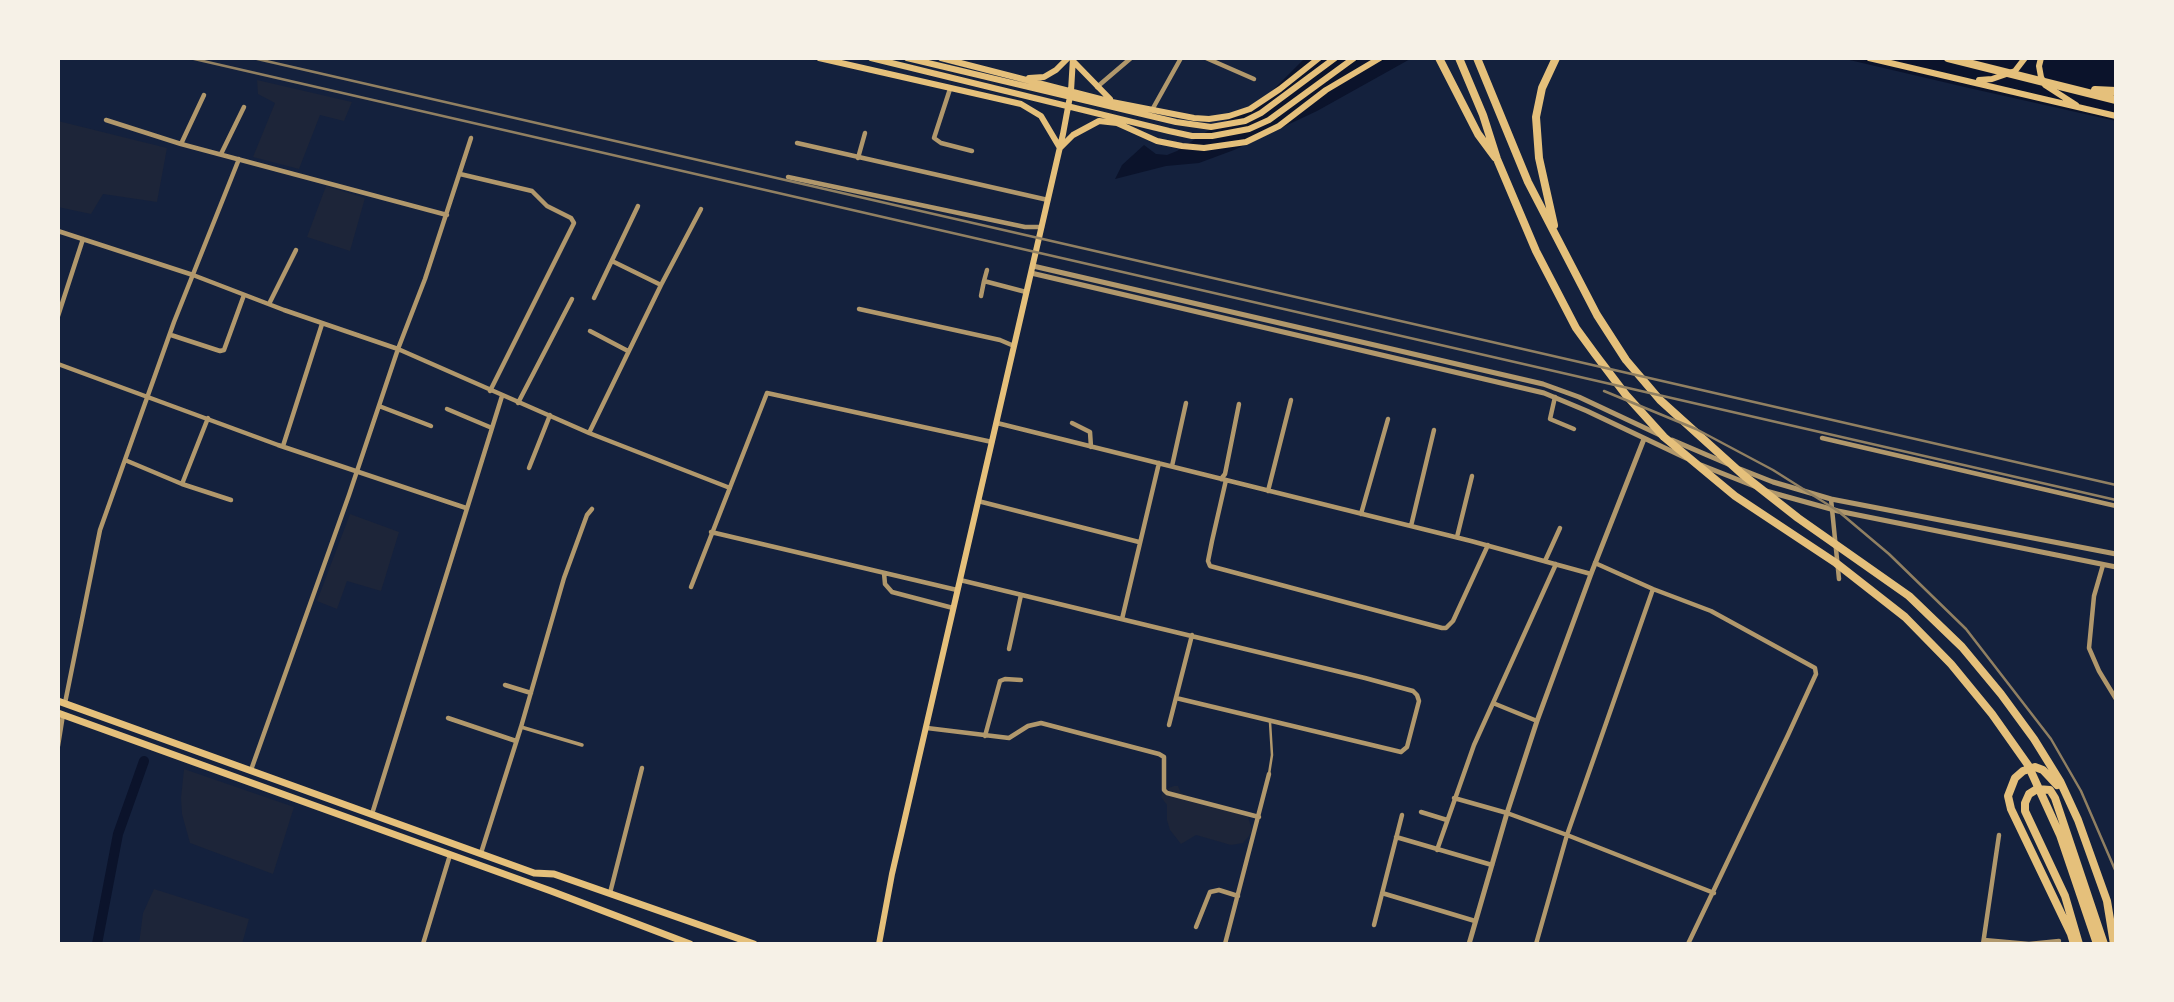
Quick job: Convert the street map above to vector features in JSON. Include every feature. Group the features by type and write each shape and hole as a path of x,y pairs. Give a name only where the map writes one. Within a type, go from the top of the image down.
{"highway":[{"path":"1439,58 1478,134 1497,159"},
{"path":"1460,58 1497,159 1536,251 1576,328 1613,378 1664,437 1735,496 1838,564 1905,617 1951,664 1992,714 2028,765 2060,835 2096,944"},
{"path":"1477,58 1528,182 1609,335 1626,360 1660,400 1752,482 1798,518 1909,596 1962,648 2001,694 2060,781 2078,820 2107,901 2114,944"},
{"path":"1556,58 1542,88 1536,117 1539,158 1556,235"},
{"path":"1948,58 2116,100"},
{"path":"2084,90 2116,91"},
{"path":"2074,944 2011,809 2008,796 2015,778 2023,771 2035,767 2055,780 2086,852 2116,938"},
{"path":"2080,944 2060,886 2025,811 2029,794 2037,789 2050,790 2059,808 2104,944"}],"main road":[{"path":"819,58 1021,104 1041,116 1060,148"},
{"path":"871,58 1169,131 1192,136 1212,136 1249,129 1269,120 1354,58"},
{"path":"907,58 1176,122 1211,127 1245,121 1261,113 1335,58"},
{"path":"941,58 1112,102 1194,118 1229,116 1250,109 1273,95 1319,58"},
{"path":"1060,148 1073,135 1099,121 1127,126 1157,141 1182,146 1204,148 1229,145 1264,135 1350,74 1380,58"},
{"path":"1869,58 2116,116"},
{"path":"1974,81 1993,79 2015,72 2025,58"},
{"path":"2041,58 2039,66 2045,85 2081,108"},
{"path":"1023,79 1044,77 1071,59"},
{"path":"1071,59 1112,102"},
{"path":"879,944 892,874 1060,148 1071,91 1071,59"},
{"path":"953,90 971,86 975,82 974,71 968,65"},
{"path":"1172,144 1165,138 1161,126 1174,114"},
{"path":"62,702 534,873 554,874 754,944"},
{"path":"60,714 690,944"}],"street":[{"path":"1097,87 1131,58"},
{"path":"1152,110 1181,58"},
{"path":"1206,58 1254,79"},
{"path":"953,90 934,138 972,151"},
{"path":"181,144 204,95"},
{"path":"221,153 244,107"},
{"path":"106,120 181,144 446,215"},
{"path":"858,158 865,133"},
{"path":"251,771 358,471 471,138"},
{"path":"797,143 1048,200"},
{"path":"62,702 100,530 170,335 239,159"},
{"path":"460,174 532,191 547,205 571,218 574,223 490,390"},
{"path":"788,177 1025,227 1042,227"},
{"path":"594,298 638,206"},
{"path":"589,433 701,209"},
{"path":"58,231 193,275 398,349 589,433 730,488"},
{"path":"58,316 83,239"},
{"path":"269,304 296,250"},
{"path":"612,261 661,285"},
{"path":"981,296 987,270"},
{"path":"1032,270 1305,338 1555,396 1644,440 1716,471 1764,490 1831,510 2116,566"},
{"path":"1032,270 1543,384 1579,397 1648,430 1773,482 1831,499 2116,554"},
{"path":"984,281 1027,292"},
{"path":"170,335 223,350 244,295"},
{"path":"518,403 572,299"},
{"path":"859,309 1000,340 1015,346"},
{"path":"283,446 323,324"},
{"path":"590,331 628,351"},
{"path":"58,364 283,446 467,508"},
{"path":"691,587 767,393 992,442"},
{"path":"372,814 502,396"},
{"path":"1555,396 1550,419 1574,429"},
{"path":"1268,491 1291,400"},
{"path":"1172,466 1186,403"},
{"path":"1239,404 1208,561 1210,566 1446,628 1453,621 1488,545"},
{"path":"379,406 431,426"},
{"path":"447,409 492,428"},
{"path":"529,468 550,415"},
{"path":"182,484 208,418"},
{"path":"1361,514 1388,419"},
{"path":"997,423 1457,537 1591,574"},
{"path":"1072,423 1090,432 1091,447"},
{"path":"1411,526 1434,430"},
{"path":"1469,944 1537,721 1595,563 1648,430"},
{"path":"1822,438 2116,506"},
{"path":"125,460 182,484 231,500"},
{"path":"1716,471 1719,461"},
{"path":"1122,619 1159,463"},
{"path":"1457,537 1472,476"},
{"path":"1831,499 1839,579"},
{"path":"978,501 1139,542"},
{"path":"481,853 569,562 587,515 592,509"},
{"path":"1545,561 1560,528"},
{"path":"711,531 957,590"},
{"path":"1595,563 1711,611 1815,668 1816,674 1688,944"},
{"path":"1437,850 1470,754 1556,564"},
{"path":"2103,565 2094,596 2088,643 2092,658 2116,699"},
{"path":"884,573 885,584 892,592 953,608"},
{"path":"960,580 1192,635 1416,693 1419,701 1407,747 1401,752 1176,698"},
{"path":"1536,944 1567,835 1653,589"},
{"path":"1009,649 1021,595"},
{"path":"1169,725 1192,635"},
{"path":"985,736 1000,681 1021,680"},
{"path":"505,685 531,693"},
{"path":"1493,703 1537,721"},
{"path":"58,746 60,714"},
{"path":"448,718 516,741"},
{"path":"927,728 1013,737 1028,726 1041,723 1159,754 1164,757 1164,790 1167,793 1259,817"},
{"path":"521,727 582,745"},
{"path":"610,894 642,768"},
{"path":"1226,944 1269,774"},
{"path":"1454,798 1507,813 1714,893"},
{"path":"1421,813 1447,820"},
{"path":"1374,925 1402,815"},
{"path":"1999,835 1984,942 2029,944 2059,941"},
{"path":"1395,837 1492,865"},
{"path":"423,944 449,857"},
{"path":"1196,927 1210,892 1219,890 1238,895"},
{"path":"1381,893 1475,920"}],"lane":[{"path":"1269,774 1272,755 1271,721"}],"shaded area":[{"path":"1305,58 1412,58 1317,111 1234,150 1199,163 1166,166 1115,179 1122,165 1144,145 1156,154 1167,155 1262,101"},
{"path":"1841,58 2116,58 2116,121 1969,88"},
{"path":"257,80 352,102 344,121 320,115 299,169 253,157 275,103 258,94"},
{"path":"58,121 167,148 157,202 103,194 91,214 58,207"},
{"path":"326,186 365,198 350,251 307,237"},
{"path":"350,514 399,532 381,591 347,581 337,609 317,601"},
{"path":"184,769 294,807 273,874 190,843 182,814"},
{"path":"1178,786 1181,793 1195,799 1248,817 1252,830 1249,836 1243,843 1231,845 1196,835 1181,844 1170,830 1167,805 1161,797 1163,790"},
{"path":"154,889 249,919 242,944 139,944 143,913"}],"waterway":[{"path":"97,944 118,834 144,761"}],"railway":[{"path":"190,58 2116,500"},
{"path":"253,58 2116,485"},
{"path":"1604,391 1696,429 1773,470 1838,511 1889,554 1966,629 2051,739 2081,791 2116,872"}]}
